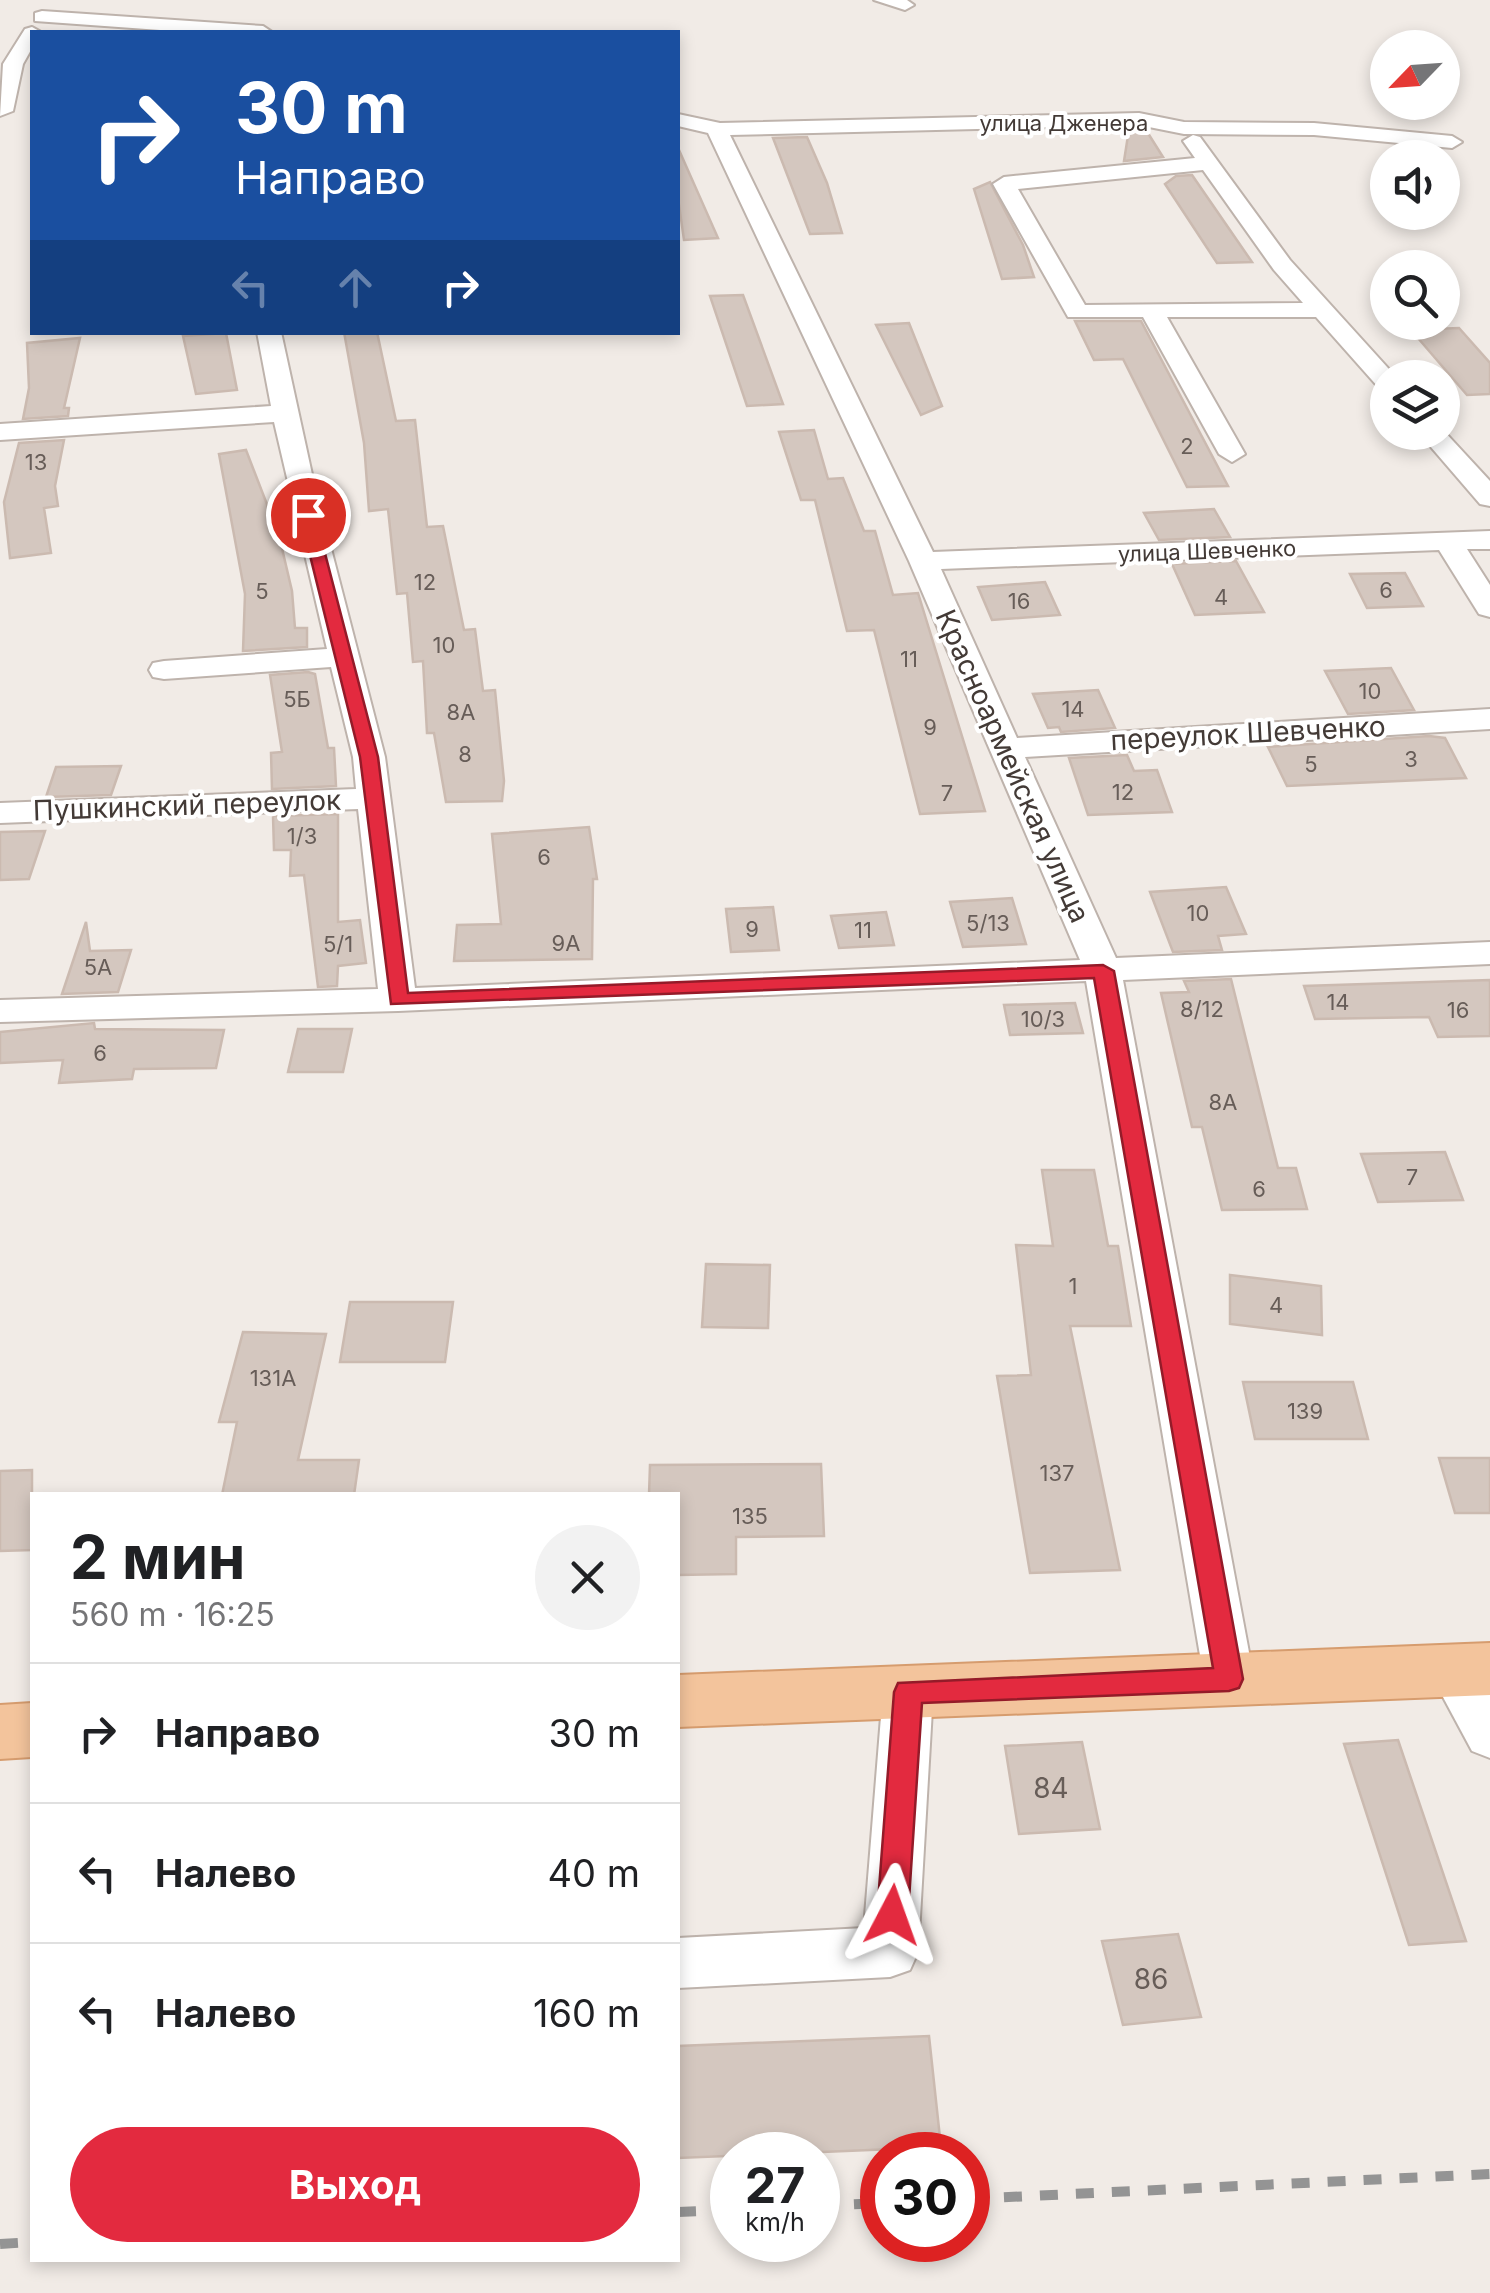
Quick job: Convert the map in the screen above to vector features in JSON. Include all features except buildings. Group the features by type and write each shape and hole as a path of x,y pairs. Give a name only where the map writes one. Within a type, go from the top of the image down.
{"main road":[{"path":"680,1700 1472,1670"},
{"path":"0,1732 30,1730"}],"street":[{"path":"36,28 65,0"},
{"path":"883,0 905,5"},
{"path":"36,28 150,30"},
{"path":"30,37 13,64 1,111 30,109"},
{"name":"улица Дженера","path":"680,120 705,123 717,130 1140,119 1184,128 1314,128 1432,140"},
{"path":"1184,128 1282,265 1370,363"},
{"name":"Красноармейская улица","path":"717,130 924,561 1103,971 1229,1679"},
{"path":"1209,163 1004,184 1078,312 1322,310"},
{"path":"1151,310 1232,454"},
{"path":"270,335 369,757 398,1000"},
{"path":"0,432 285,412"},
{"path":"1448,450 1490,498"},
{"name":"улица Шевченко","path":"924,561 1490,540"},
{"path":"1448,542 1490,608"},
{"path":"164,670 344,658"},
{"name":"переулок Шевченко","path":"1005,748 1490,719"},
{"name":"Пушкинский переулок","path":"0,812 374,798"},
{"path":"0,1011 398,1000 1490,952"},
{"path":"1472,1670 1490,1736"},
{"path":"680,1963 890,1952 908,1692"}],"railway":[{"path":"990,2198 1490,2174"},
{"path":"840,2205 860,2204"},
{"path":"680,2212 710,2211"},
{"path":"0,2244 30,2242"}],"route":[{"path":"308,515 369,757 398,1000 1103,971 1229,1679 908,1692 892,1915"}]}
